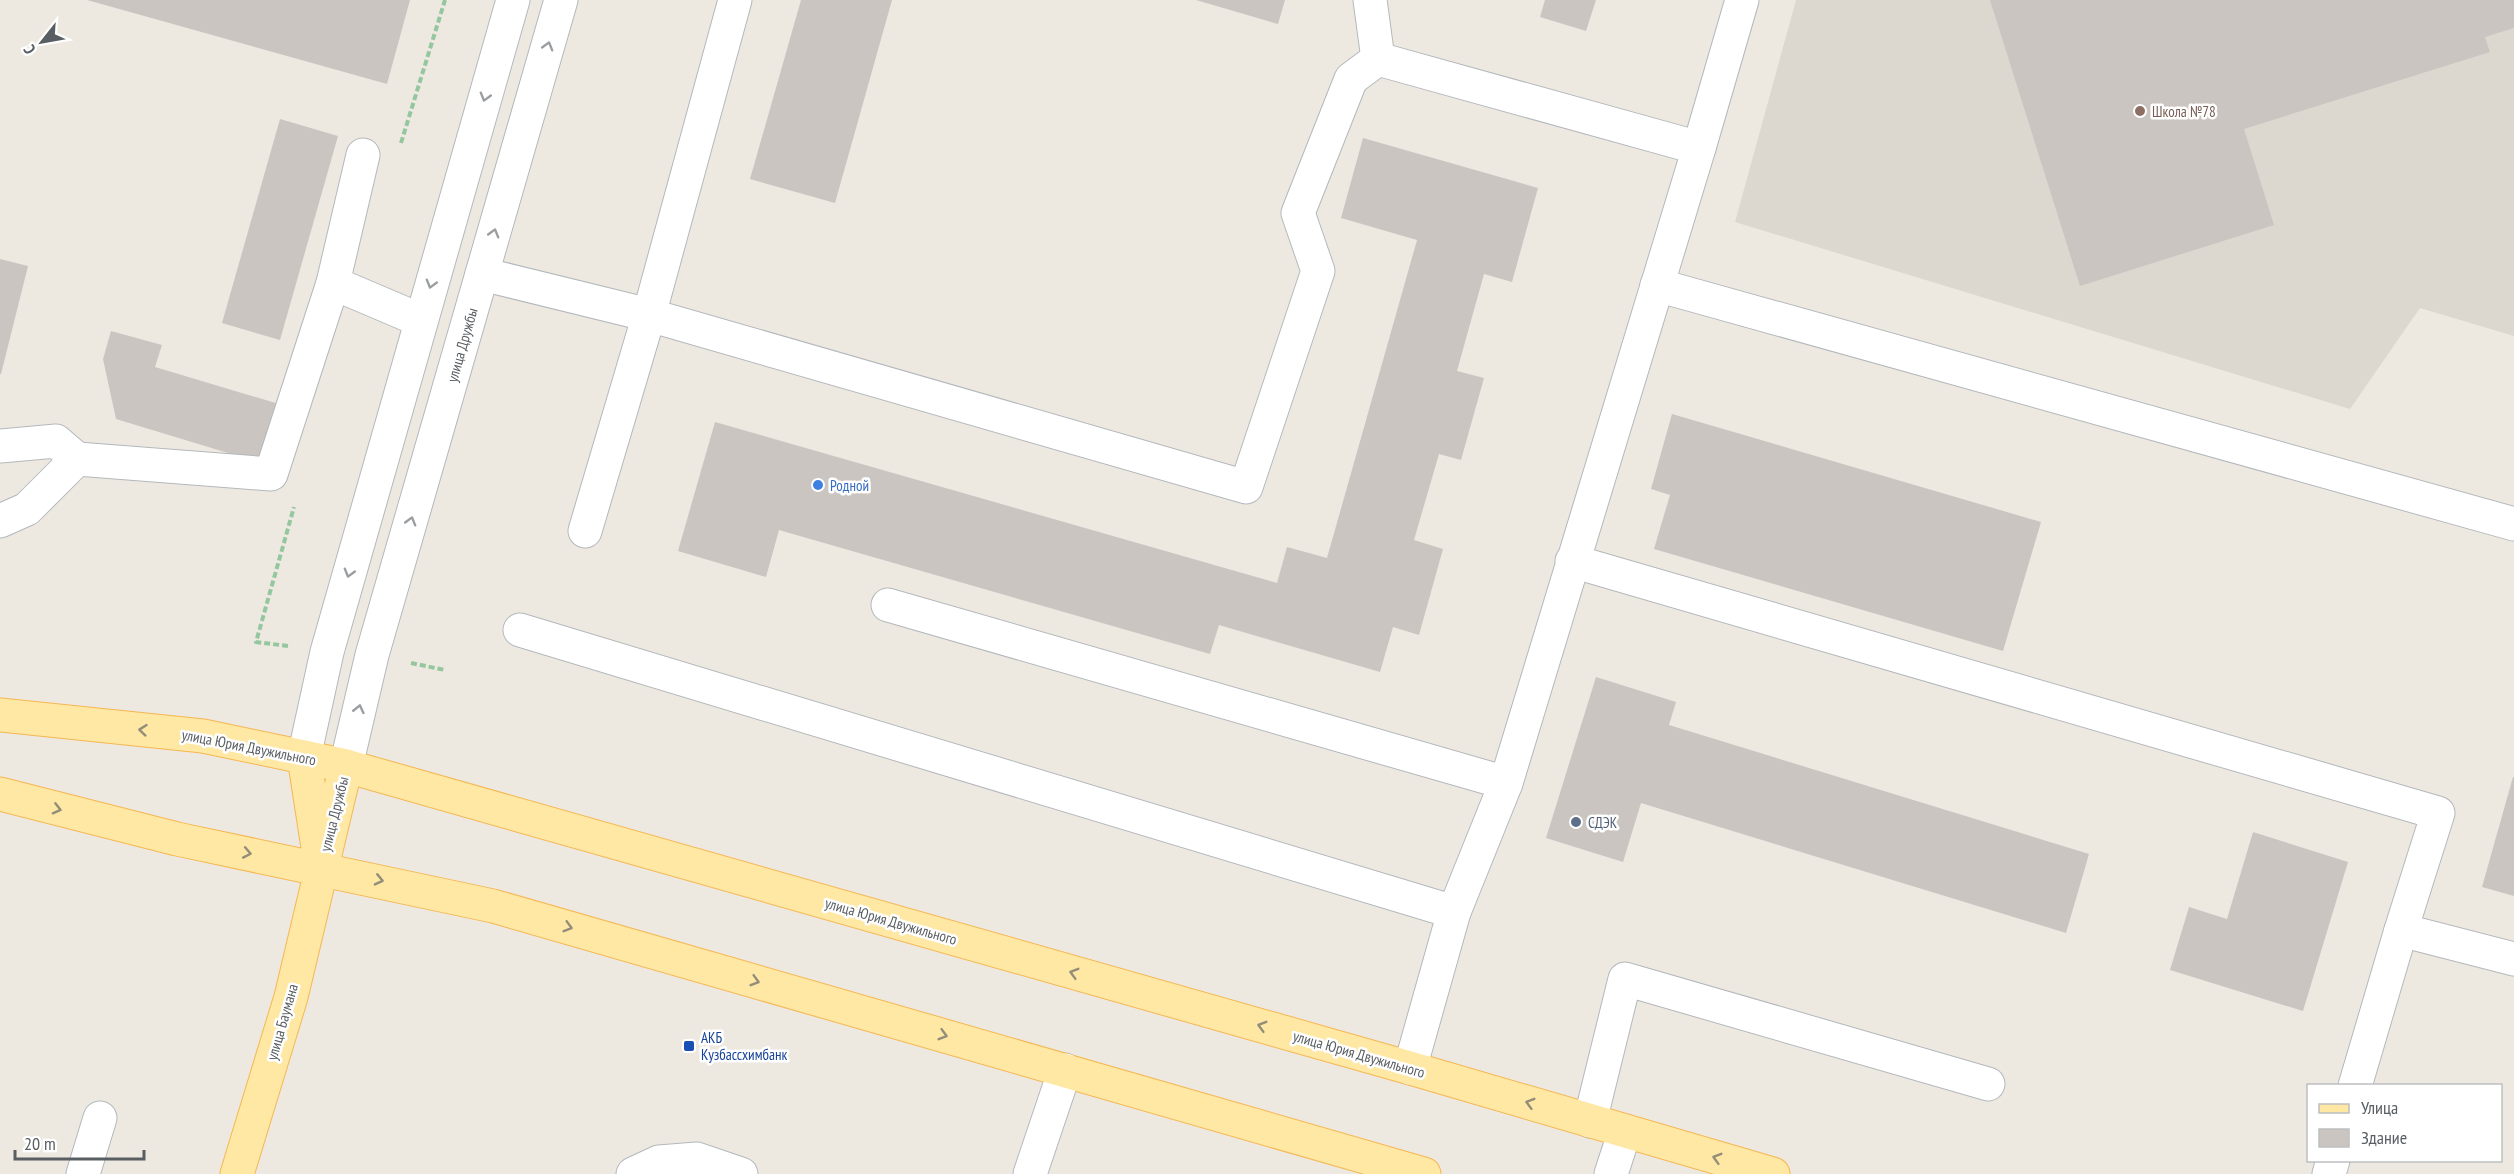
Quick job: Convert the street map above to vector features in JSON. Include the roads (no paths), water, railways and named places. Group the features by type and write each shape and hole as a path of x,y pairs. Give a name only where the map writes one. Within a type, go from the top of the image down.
{"main road":[{"name":"улица Юрия Двужильного","path":"0,715 203,736 346,766 1410,1068 1773,1174"},
{"name":"улица Дружбы","path":"304,757 321,868"},
{"name":"улица Дружбы","path":"321,868 346,766"},
{"path":"0,794 177,839 493,906 1424,1174"},
{"name":"улица Баумана","path":"237,1174 291,997 321,868"}],"street":[{"name":"улица Дружбы","path":"304,757 327,652 513,0"},
{"name":"улица Дружбы","path":"346,766 372,655 561,0"},
{"path":"585,531 649,315 735,0"},
{"path":"1370,0 1378,59"},
{"path":"1410,1068 1455,912 1506,783 1742,0"},
{"path":"483,274 649,315 1246,487 1318,271 1298,213 1351,79 1378,59"},
{"path":"1378,59 1699,148"},
{"path":"0,446 56,441 77,459 271,474 333,283 363,155"},
{"path":"333,283 420,320"},
{"path":"1657,285 2514,524"},
{"path":"0,521 27,508 77,459"},
{"path":"1572,561 2438,813 2356,1084"},
{"path":"888,605 1506,783"},
{"path":"520,630 1455,912"},
{"path":"2401,930 2514,959"},
{"path":"1590,1121 1625,979 1988,1084"},
{"path":"1030,1174 1065,1070"},
{"path":"83,1174 100,1118"},
{"path":"1611,1174 1625,1131"},
{"path":"633,1174 659,1162 697,1159 741,1174"}],"place":[{"name":"Школа №78","path":"2140,111"},
{"name":"Родной","path":"818,485"},
{"name":"СДЭК","path":"1576,822"},
{"name":"АКБ Кузбассхимбанк","path":"689,1046"}]}
